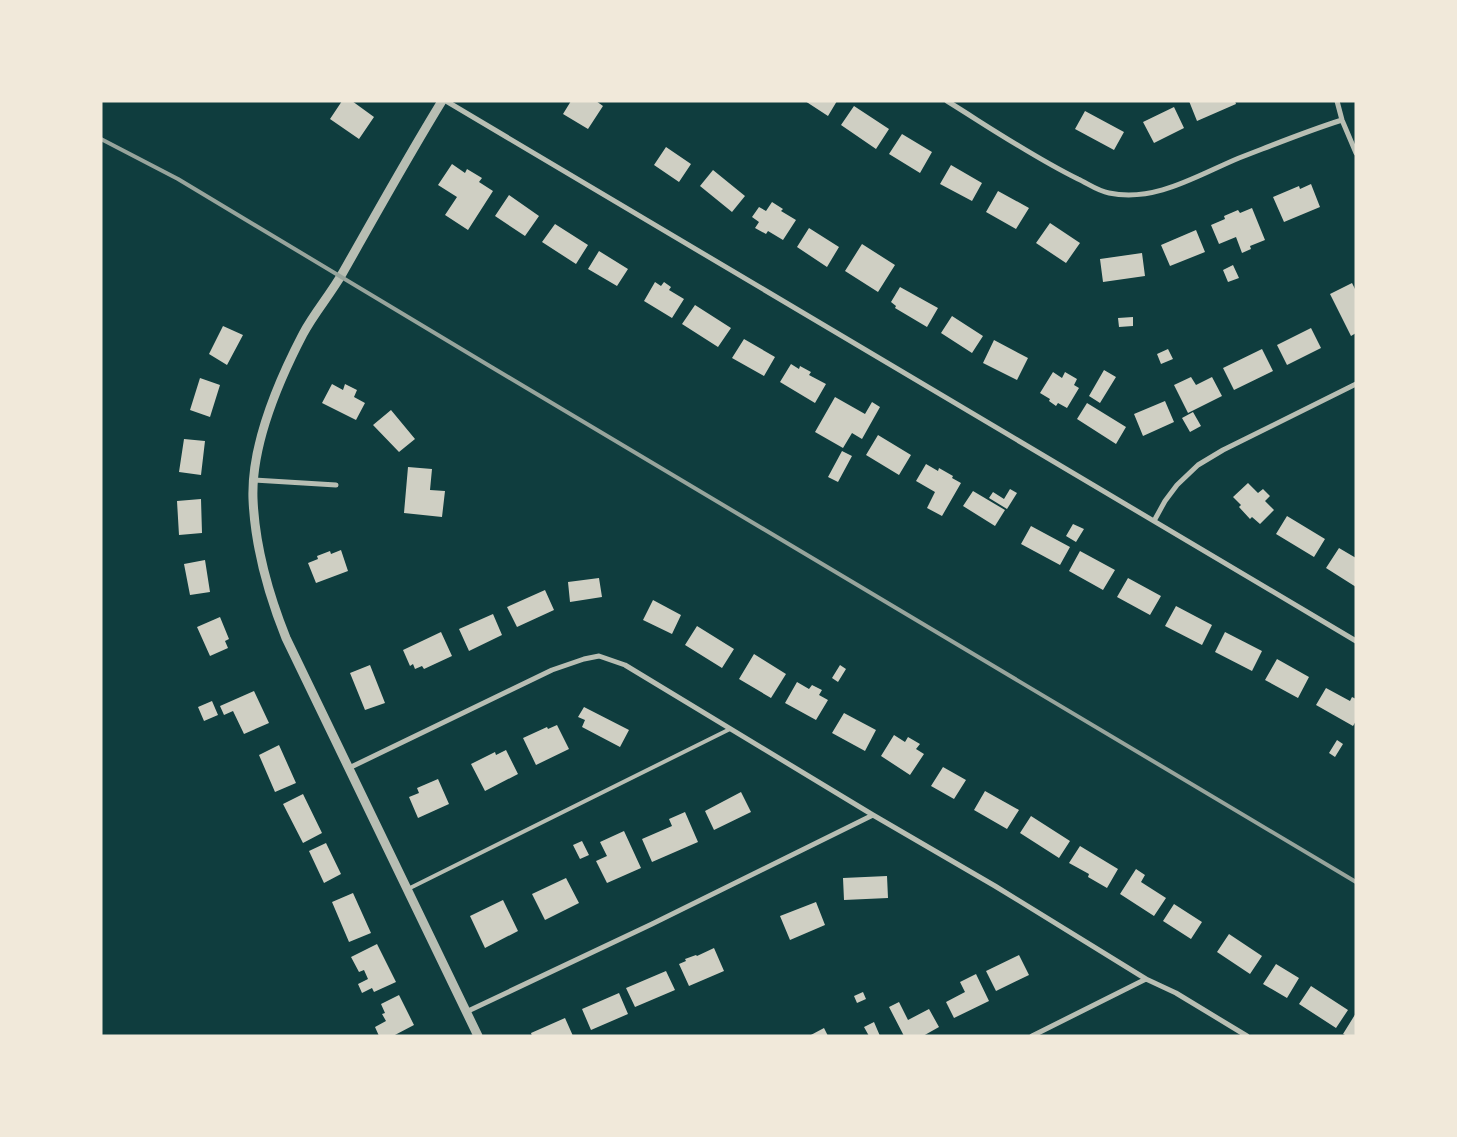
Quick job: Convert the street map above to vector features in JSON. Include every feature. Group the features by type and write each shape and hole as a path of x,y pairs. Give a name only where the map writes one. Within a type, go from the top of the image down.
{"street":[{"path":"442,101 341,277 304,332 284,372 270,408 259,449 253,498 256,537 262,569 272,603 286,638 478,1036"},
{"path":"446,101 1356,641"},
{"path":"946,101 1064,172 1107,193 1126,195 1146,195 1185,182 1236,159 1342,120"},
{"path":"1337,101 1342,120 1356,153"},
{"path":"1154,522 1176,485 1198,465 1223,450 1356,384"},
{"path":"254,480 336,485"},
{"path":"349,768 552,670 599,656 625,665 873,815 995,886 1146,980 1176,993 1247,1036"},
{"path":"466,1012 652,924 873,815"},
{"path":"1032,1036 1146,980"}],"lane":[{"path":"406,890 730,729"}],"building":[{"path":"342,101 352,101 374,117 359,139 330,119"},
{"path":"571,101 596,101 603,106 588,129 563,114"},
{"path":"805,101 837,101 828,116"},
{"path":"1189,101 1235,101 1236,104 1197,121"},
{"path":"854,106 889,129 876,149 841,125"},
{"path":"1174,107 1184,128 1154,143 1143,122"},
{"path":"1085,111 1124,132 1114,150 1075,129"},
{"path":"902,134 932,152 920,173 889,154"},
{"path":"666,147 691,164 679,182 654,165"},
{"path":"452,164 465,173 467,169 482,178 479,182 493,191 468,230 445,215 457,197 438,185"},
{"path":"951,165 982,183 972,201 940,184"},
{"path":"713,170 745,196 732,212 700,186"},
{"path":"1311,184 1320,207 1284,222 1273,197 1299,186 1300,189"},
{"path":"998,191 1029,208 1016,229 986,212"},
{"path":"509,195 539,216 525,236 495,216"},
{"path":"772,202 783,209 781,211 796,220 783,240 768,231 766,234 755,228 759,222 752,217 759,207 766,211"},
{"path":"1252,208 1265,240 1250,246 1251,249 1242,253 1236,237 1219,244 1211,225 1225,219 1224,216 1238,210 1240,213"},
{"path":"1050,223 1080,243 1066,263 1036,243"},
{"path":"555,224 588,245 576,264 542,242"},
{"path":"809,228 839,247 827,267 797,247"},
{"path":"1196,230 1205,252 1170,266 1161,245"},
{"path":"862,244 895,265 878,292 845,271"},
{"path":"599,251 628,269 617,286 588,269"},
{"path":"1142,253 1145,276 1103,282 1100,259"},
{"path":"1233,265 1239,278 1228,282 1223,270"},
{"path":"655,282 661,286 664,282 671,287 669,290 684,299 672,318 644,301"},
{"path":"1352,283 1356,291 1356,333 1351,336 1330,294"},
{"path":"900,287 938,308 927,327 895,308 896,306 891,302"},
{"path":"695,305 731,328 718,347 682,324"},
{"path":"952,316 983,336 972,353 941,333"},
{"path":"1133,317 1133,326 1119,327 1118,318"},
{"path":"223,326 243,335 227,365 209,354"},
{"path":"1311,328 1321,348 1287,365 1277,345"},
{"path":"744,339 775,357 764,376 732,358"},
{"path":"994,340 1028,358 1017,380 983,363"},
{"path":"1168,349 1173,359 1161,364 1157,354"},
{"path":"1262,349 1273,371 1234,390 1223,368"},
{"path":"791,364 799,369 800,366 811,372 809,375 826,384 815,403 780,382"},
{"path":"1104,370 1116,377 1100,403 1089,396"},
{"path":"1053,372 1062,378 1065,372 1077,379 1074,385 1079,388 1067,408 1058,403 1056,406 1049,401 1050,399 1040,393"},
{"path":"1191,377 1196,385 1212,377 1222,396 1188,413 1174,385"},
{"path":"200,378 220,385 210,417 190,410"},
{"path":"332,384 343,390 345,384 357,390 354,397 365,403 356,420 322,403"},
{"path":"835,397 865,414 872,402 880,407 862,439 852,433 843,448 815,432"},
{"path":"1165,401 1174,422 1143,436 1134,414"},
{"path":"1087,403 1126,427 1116,444 1077,419"},
{"path":"391,410 415,439 399,452 373,425"},
{"path":"1193,412 1201,426 1190,432 1182,418"},
{"path":"878,435 911,455 899,475 866,455"},
{"path":"184,439 205,441 201,475 179,472"},
{"path":"842,451 852,456 838,482 828,477"},
{"path":"926,464 938,471 939,468 961,483 942,516 927,508 935,492 916,481"},
{"path":"408,467 432,469 430,490 445,491 442,517 404,513"},
{"path":"1248,483 1258,493 1263,489 1270,496 1265,501 1274,510 1260,524 1252,517 1250,519 1233,497"},
{"path":"1010,489 1017,493 1007,509 989,498 993,492 1004,499"},
{"path":"973,491 1005,510 995,526 963,506"},
{"path":"201,499 202,533 179,535 177,501"},
{"path":"1287,516 1325,539 1314,557 1276,534"},
{"path":"1073,524 1084,529 1076,542 1066,536"},
{"path":"1031,526 1070,547 1060,565 1021,544"},
{"path":"1339,548 1356,558 1356,587 1326,568"},
{"path":"341,550 348,571 316,583 308,563 318,559 317,556 330,551 331,554"},
{"path":"1080,551 1115,570 1103,590 1069,571"},
{"path":"205,560 210,592 190,595 184,564"},
{"path":"599,578 602,597 570,602 568,582"},
{"path":"1128,578 1161,596 1150,615 1117,597"},
{"path":"545,590 554,610 517,627 507,607"},
{"path":"653,600 681,615 672,634 643,620"},
{"path":"1176,606 1212,625 1202,645 1165,626"},
{"path":"493,614 502,635 469,651 459,629"},
{"path":"220,617 229,639 225,641 228,648 210,656 197,627"},
{"path":"697,626 734,649 722,668 685,645"},
{"path":"441,632 452,656 424,669 422,666 415,669 413,664 410,666 403,650"},
{"path":"1225,632 1262,651 1252,671 1215,652"},
{"path":"754,654 786,674 771,698 739,679"},
{"path":"1277,659 1309,677 1298,698 1265,680"},
{"path":"370,665 385,703 365,710 350,673"},
{"path":"840,665 846,669 838,682 832,678"},
{"path":"797,682 809,689 812,685 822,690 819,695 828,700 816,720 785,703"},
{"path":"1326,688 1350,701 1352,697 1356,699 1356,721 1353,726 1316,705"},
{"path":"254,691 269,723 244,734 233,711 224,715 220,706"},
{"path":"212,701 218,715 204,721 198,707"},
{"path":"584,707 629,730 620,747 582,727 585,720 578,717"},
{"path":"844,713 876,730 865,751 832,733"},
{"path":"557,725 569,749 536,765 523,738 547,727 548,729"},
{"path":"894,735 905,742 908,737 920,744 916,749 924,754 910,775 881,756"},
{"path":"1337,740 1343,744 1335,757 1329,753"},
{"path":"279,745 296,783 275,792 259,755"},
{"path":"506,750 518,774 485,791 471,764 495,752 496,755"},
{"path":"943,767 966,780 954,799 931,786"},
{"path":"438,779 449,804 418,818 409,797 419,793 417,788"},
{"path":"985,791 1019,810 1007,829 974,810"},
{"path":"741,792 751,812 714,830 705,811"},
{"path":"303,794 322,833 303,843 283,804"},
{"path":"685,812 698,842 652,862 642,839 672,826 669,819"},
{"path":"1031,816 1070,841 1059,858 1020,833"},
{"path":"624,831 641,868 607,883 596,861 607,856 600,842"},
{"path":"582,841 589,855 580,859 573,845"},
{"path":"326,843 341,874 324,883 309,851"},
{"path":"1080,846 1118,869 1107,888 1088,877 1089,874 1069,863"},
{"path":"1136,869 1145,875 1141,882 1166,898 1154,916 1120,894"},
{"path":"887,876 888,898 844,900 843,878"},
{"path":"566,878 579,903 545,920 532,894"},
{"path":"353,893 371,933 349,942 332,902"},
{"path":"503,900 518,931 485,948 470,916"},
{"path":"816,902 825,925 790,940 780,916"},
{"path":"1174,904 1202,922 1191,939 1163,921"},
{"path":"1229,934 1262,956 1250,974 1217,952"},
{"path":"377,944 396,982 374,992 372,988 362,993 358,984 368,979 364,970 359,972 351,957"},
{"path":"714,948 724,971 689,986 679,964 686,961 685,959"},
{"path":"1019,955 1029,975 996,991 986,971"},
{"path":"1276,964 1299,978 1287,998 1263,984"},
{"path":"666,971 675,990 635,1007 626,988"},
{"path":"976,974 989,1001 954,1018 946,1002 965,992 960,982"},
{"path":"1311,986 1348,1010 1336,1028 1299,1004"},
{"path":"863,992 866,999 857,1003 854,996"},
{"path":"619,993 628,1014 591,1030 582,1009"},
{"path":"399,995 414,1025 393,1036 379,1036 375,1027 386,1021 382,1014 385,1013 381,1004"},
{"path":"899,1002 908,1020 929,1009 939,1027 923,1036 904,1036 889,1007"},
{"path":"1356,1013 1356,1036 1343,1034"},
{"path":"565,1018 573,1036 532,1036 531,1033"},
{"path":"874,1022 880,1036 869,1036 864,1027"},
{"path":"824,1028 828,1036 809,1036"}],"railway":[{"path":"101,139 178,179 1356,882"}]}
